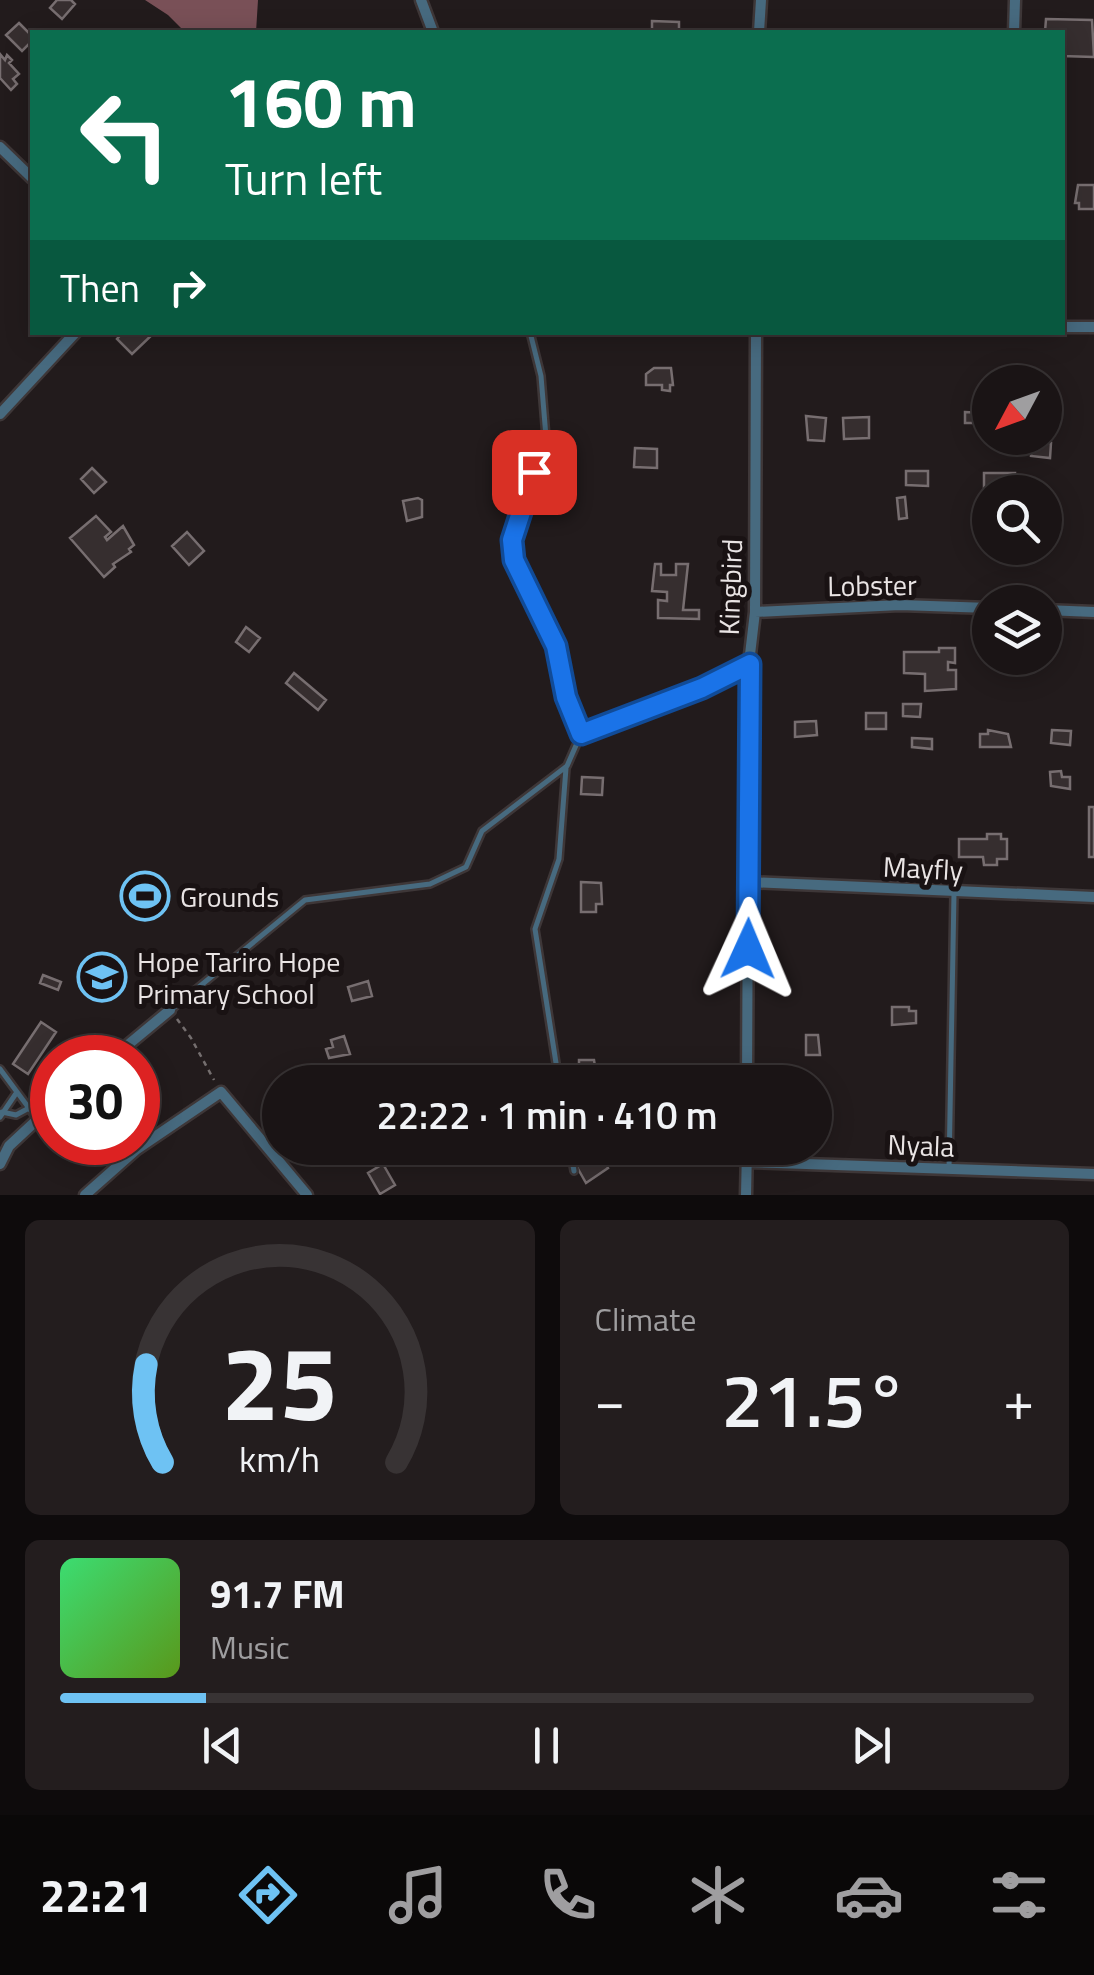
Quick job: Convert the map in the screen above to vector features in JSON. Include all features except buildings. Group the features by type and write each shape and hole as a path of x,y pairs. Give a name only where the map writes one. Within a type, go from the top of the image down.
{"street":[{"path":"422,0 432,30"},
{"path":"759,30 760,0"},
{"path":"1014,30 1015,0"},
{"path":"0,148 30,176"},
{"path":"1065,326 1094,327"},
{"path":"0,414 73,335"},
{"name":"Kingbird","path":"747,1065 756,335"},
{"name":"Lobster","path":"755,612 900,605 972,607"},
{"path":"1062,611 1094,612"},
{"name":"Mayfly","path":"749,882 1094,897"},
{"path":"140,1035 170,1010"},
{"path":"85,1195 137,1149 221,1092 306,1195"},
{"path":"0,1164 9,1146 30,1126"},
{"path":"746,1165 746,1195"},
{"name":"Nyala","path":"832,1165 1094,1174"}],"lane":[{"path":"531,335 541,376 546,438 512,540 514,560 556,646 566,697 581,734"},
{"path":"557,1065 535,929 559,860 567,766 581,734 702,688 750,664"},
{"path":"170,1010 305,900 430,884 466,867 482,831 567,766"},
{"path":"949,1168 954,892"},
{"path":"0,1068 29,1108 16,1115 1,1114"},
{"path":"1,1114 17,1092"},
{"path":"573,1165 574,1172"}],"path":[{"path":"170,1010 192,1038 221,1092"}],"shaded area":[{"path":"145,0 258,0 256,30 183,30"}],"place":[{"name":"Grounds","path":"145,896"},
{"name":"Hope Tariro Hope Primary School","path":"102,977"}],"route":[{"path":"534,472 512,540 514,560 556,646 566,697 581,734 702,688 750,664 748,949"}]}
